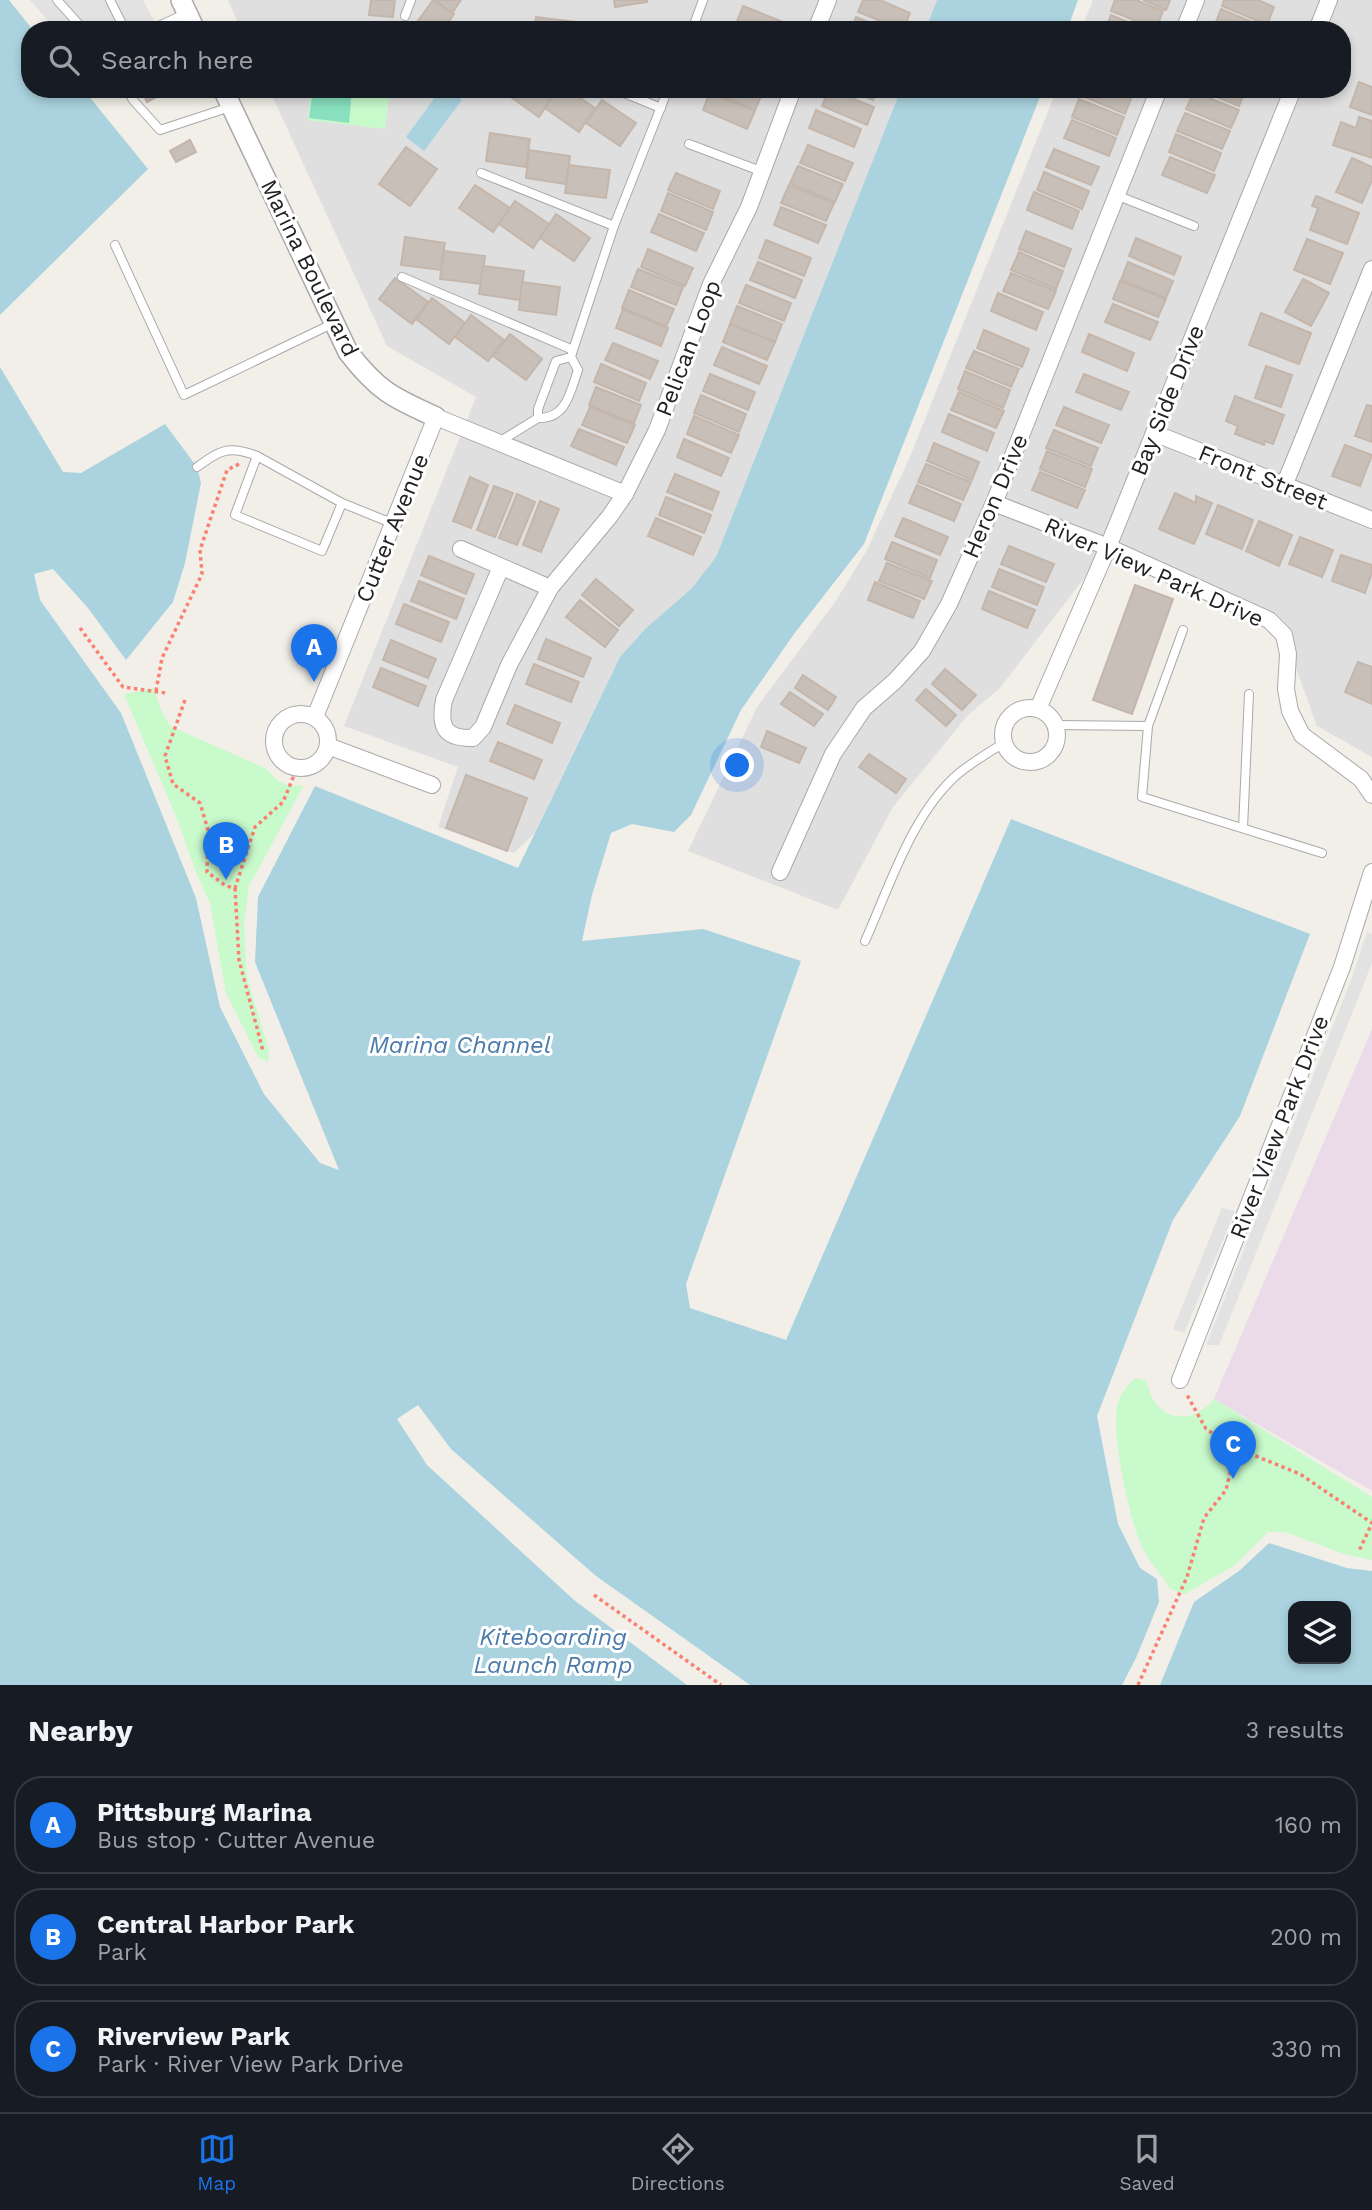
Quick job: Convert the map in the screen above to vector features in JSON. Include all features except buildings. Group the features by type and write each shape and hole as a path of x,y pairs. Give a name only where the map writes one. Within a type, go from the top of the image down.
{"street":[{"path":"820,21 828,0"},
{"path":"1188,21 1196,0"},
{"path":"1321,21 1329,0"},
{"name":"Marina Boulevard","path":"227,98 348,352 366,375 396,400 625,494"},
{"name":"Pelican Loop","path":"501,567 444,700 441,716 444,728 452,736 473,738 483,727 509,665 550,588 625,494 657,430 711,284 749,207 790,98"},
{"name":"Heron Drive","path":"780,872 833,754 864,708 895,681 922,651 949,604 994,503 1155,98"},
{"name":"Bay Side Drive","path":"1038,709 1108,547 1289,98"},
{"path":"1284,486 1372,270"},
{"name":"Cutter Avenue","path":"315,717 436,417"},
{"name":"Front Street","path":"1154,433 1372,520"},
{"name":"River View Park Drive","path":"994,503 1108,547 1269,620 1284,635 1288,654 1286,689 1290,711 1302,735 1361,779 1372,795"},
{"path":"461,549 550,588"},
{"path":"1038,709 1046,713 1055,724 1058,736 1054,748 1047,757 1035,762 1016,758 1004,743 1005,726 1011,717 1021,710 1038,709"},
{"path":"305,713 320,721 328,732 328,746 320,761 305,768 297,768 282,760 277,753 274,737 285,719 294,714 305,713"},
{"path":"328,746 432,785"},
{"name":"River View Park Drive","path":"1180,1380 1342,967 1372,872"}],"lane":[{"path":"57,0 76,21"},
{"path":"110,0 120,21"},
{"path":"405,16 411,0"},
{"path":"696,21 704,0"},
{"path":"171,21 187,14"},
{"path":"132,98 159,130 227,98"},
{"path":"636,98 661,108"},
{"path":"499,442 538,418 550,418 559,414 578,370 572,353 614,226 665,98"},
{"path":"689,144 763,172"},
{"path":"481,173 614,226"},
{"path":"1116,195 1194,226"},
{"path":"116,245 184,395 334,323"},
{"path":"402,277 572,353"},
{"path":"538,418 545,384 556,360 572,353"},
{"path":"197,467 220,451 240,449 342,503 394,524"},
{"path":"257,456 235,515 322,551 342,503"},
{"path":"1183,630 1148,726 1142,797 1322,853"},
{"path":"1243,828 1249,694"},
{"path":"1055,724 1148,726"},
{"path":"865,941 916,827 959,773 1004,743"}],"path":[{"path":"156,691 162,658 202,574 200,550 227,470 257,456"},
{"path":"80,628 123,687 166,693"},
{"path":"185,700 165,756 173,784 200,803 208,830 207,872 226,886 235,888"},
{"path":"263,1051 239,960 235,888 255,827 283,802 297,768"},
{"path":"1180,1380 1206,1429 1236,1448 1300,1474 1372,1523 1359,1551"},
{"path":"1138,1685 1187,1577 1203,1518 1226,1490 1236,1448"},
{"path":"594,1595 721,1685"}],"shaded area":[{"path":"30,0 143,0 154,21 48,21"},
{"path":"228,0 937,0 929,21 237,21"},
{"path":"1093,0 1372,0 1372,757 1317,726 1284,635 1108,547 1000,688 968,715 893,807 838,910 688,851 757,707 835,602 867,550 912,452 1053,98 1351,98 1351,21 1085,21"},
{"path":"273,98 897,98 716,557 691,589 645,629 620,657 534,834 514,853 438,827 458,767 344,726 476,397 387,346"},
{"path":"1367,932 1372,934 1372,962 1365,981 1219,1345 1206,1345 1352,978"},
{"path":"1372,1029 1372,1491 1214,1399"},
{"path":"1222,1208 1235,1211 1184,1333 1173,1329"}],"green space":[{"path":"310,98 389,98 385,129 308,120"},
{"path":"312,98 351,98 349,123 309,118"},
{"path":"154,688 160,708 170,726 267,769 282,783 304,785 249,886 244,923 247,977 269,1051 268,1062 258,1057 226,993 210,903 124,694"},
{"path":"1135,1378 1147,1381 1156,1404 1173,1415 1183,1417 1194,1414 1214,1399 1372,1497 1372,1560 1344,1554 1285,1532 1268,1532 1235,1565 1185,1594 1170,1589 1149,1559 1138,1536 1118,1451 1116,1413 1120,1397"}],"water":[{"path":"0,0 9,0 26,21 21,21 21,98 90,98 148,169 0,315"},
{"path":"937,0 1078,0 1070,21 929,21"},
{"path":"434,98 462,100 424,151 406,137"},
{"path":"897,98 1039,98 864,544 794,634 741,710 691,815 674,832 632,824 611,833 592,895 582,941 703,929 801,961 686,1284 690,1308 786,1340 1011,819 1310,934 1240,1116 1173,1220 1097,1416 1118,1524 1140,1568 1157,1579 1159,1602 1122,1685 750,1685 596,1576 451,1449 418,1405 397,1419 427,1465 574,1600 687,1685 0,1685 0,367 63,472 81,473 165,424 197,467 201,483 185,563 173,602 126,660 88,608 53,569 34,574 40,600 121,713 196,898 220,1007 264,1094 320,1163 339,1170 255,962 258,897 315,786 518,868 620,657 645,629 691,589 716,557"},
{"path":"1269,1543 1347,1568 1372,1571 1372,1685 1160,1685 1194,1602 1239,1571"}],"place":[{"name":"Pittsburg Marina","path":"314,682"},
{"name":"Central Harbor Park","path":"226,880"},
{"name":"Riverview Park","path":"1233,1479"}],"water label":[{"name":"Marina Channel","path":"460,1045"},
{"name":"Kiteboarding Launch Ramp","path":"553,1651"}]}
